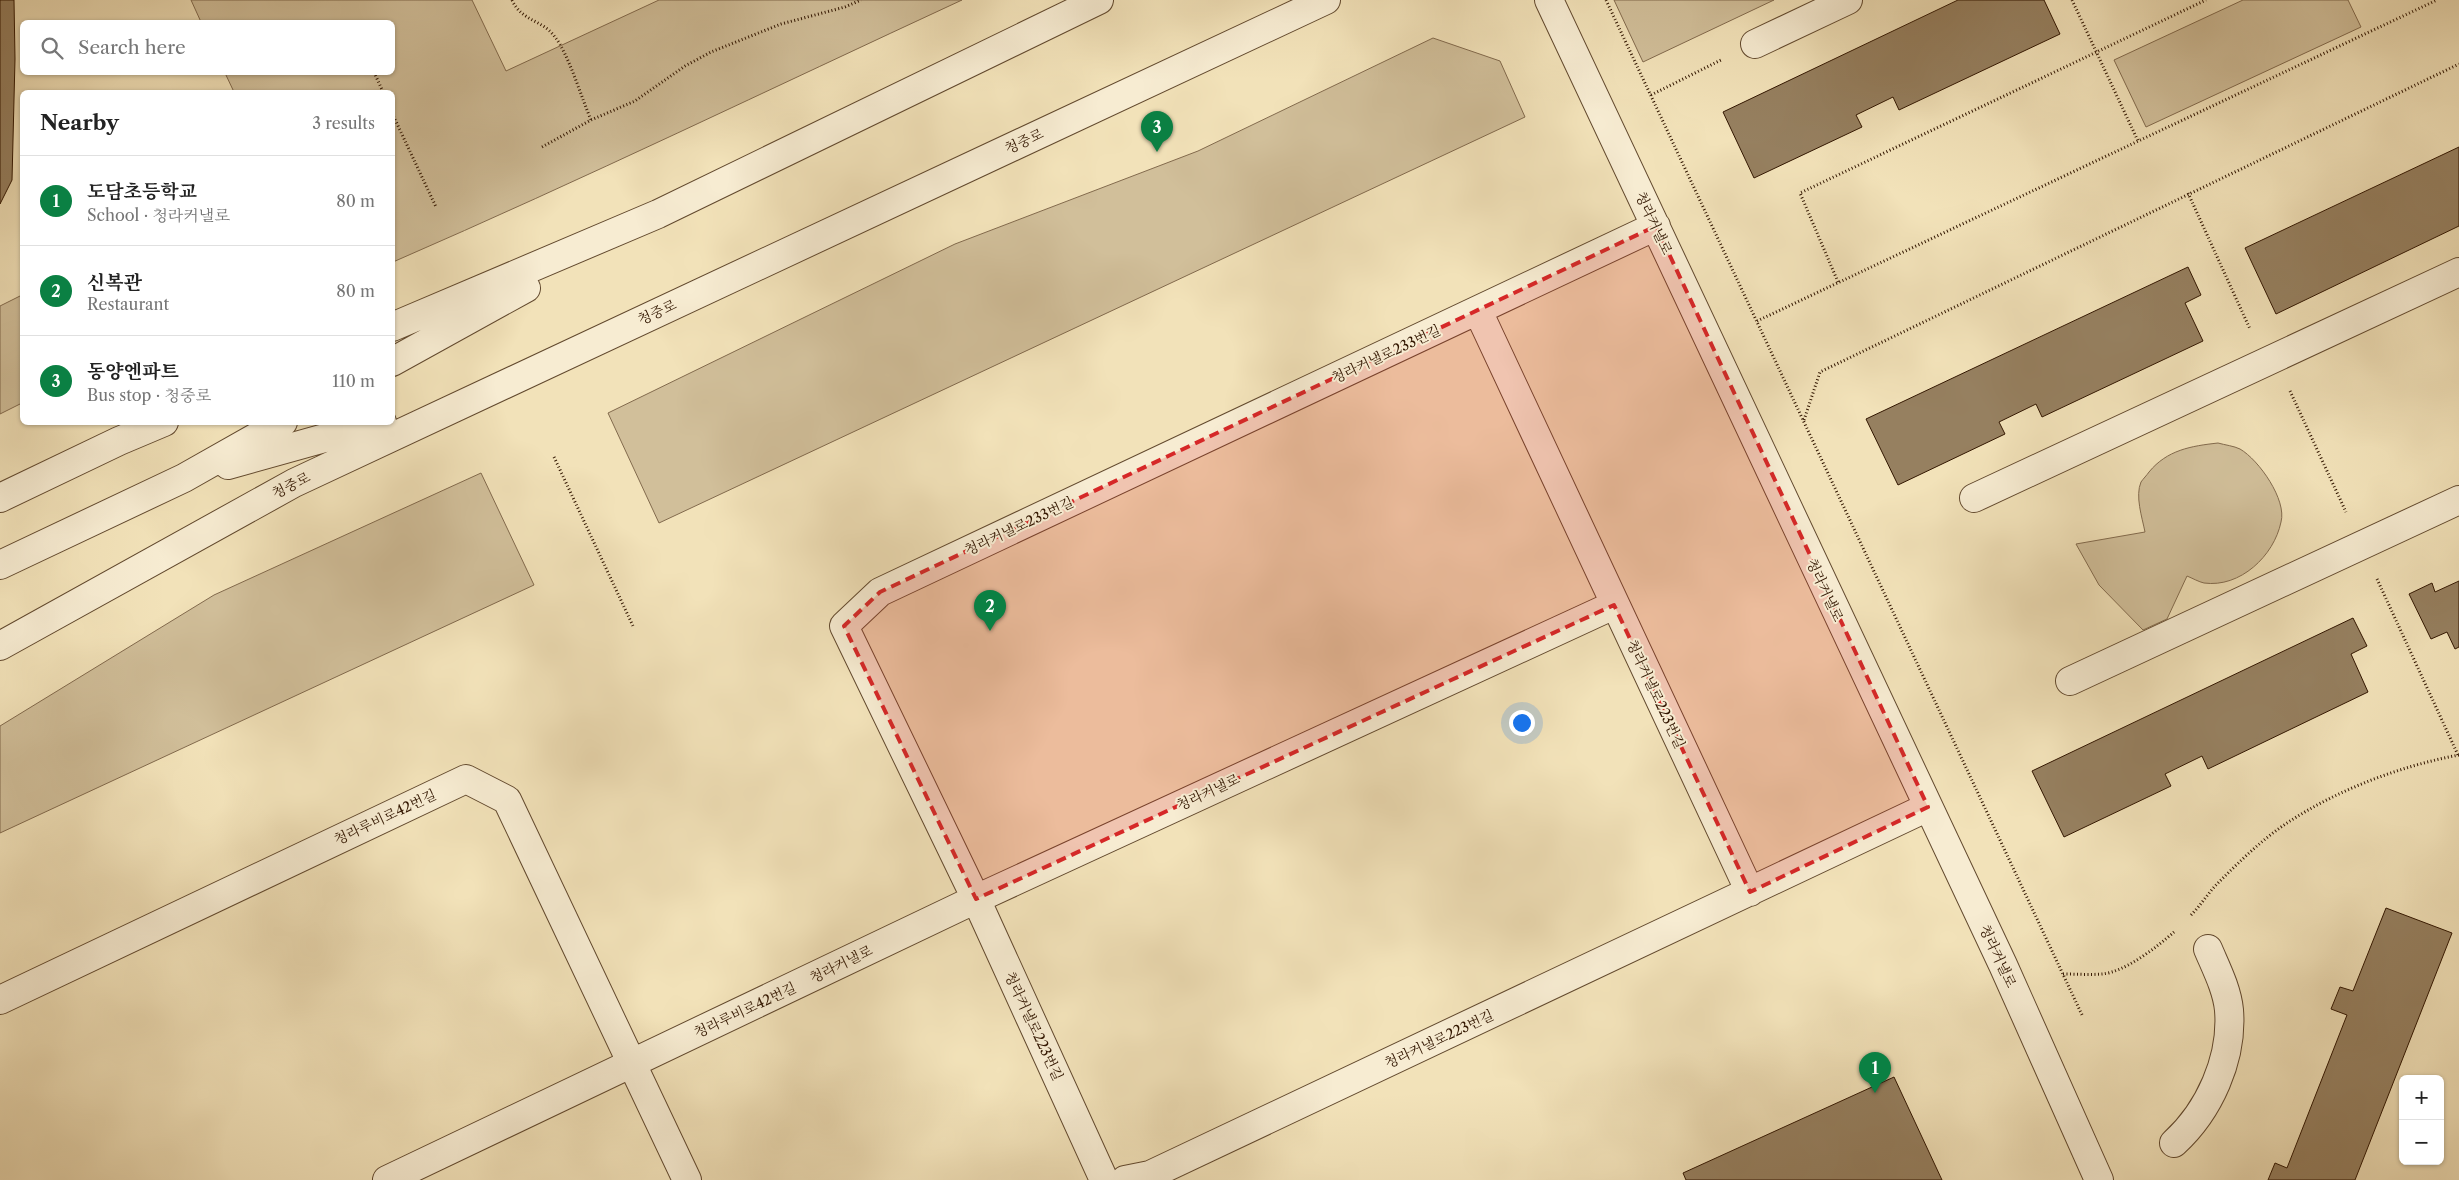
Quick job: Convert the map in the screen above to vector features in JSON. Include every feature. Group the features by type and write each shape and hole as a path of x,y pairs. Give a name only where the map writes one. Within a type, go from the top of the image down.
{"street":[{"path":"395,326 658,214 1099,0"},
{"name":"청중로","path":"0,646 294,483 1326,0"},
{"name":"청라커낼로","path":"1549,0 2003,965 2099,1180"},
{"path":"1756,44 1848,0"},
{"path":"395,360 658,214"},
{"name":"청라커낼로233번길","path":"976,899 844,626 880,592 1656,226"},
{"path":"1974,498 2459,272"},
{"path":"1478,311 1614,605"},
{"path":"395,419 481,395"},
{"path":"0,498 157,425"},
{"path":"0,565 184,478 278,425"},
{"path":"184,478 371,425"},
{"path":"2070,681 2459,500"},
{"name":"청라커낼로","path":"803,982 976,899 1614,605"},
{"name":"청라커낼로223번길","path":"1614,605 1750,892"},
{"name":"청라루비로42번길","path":"0,1000 466,779 507,800 687,1180"},
{"name":"청라커낼로223번길","path":"1125,1180 1150,1175 1928,807"},
{"name":"청라커낼로223번길","path":"976,899 1104,1180"},
{"path":"2174,1143 2191,1127 2204,1108 2224,1060 2229,1034 2229,1009 2224,988 2208,949"},
{"name":"청라루비로42번길","path":"387,1180 803,982"}],"path":[{"path":"512,0 517,11 544,26 556,37 591,120"},
{"path":"542,147 591,120 636,101 685,66 712,52 781,24 845,8 861,0"},
{"path":"1608,0 2083,1017"},
{"path":"2072,0 2138,141"},
{"path":"1838,282 1800,193 2206,0"},
{"path":"1757,321 2437,0"},
{"path":"1651,95 1756,44"},
{"path":"1804,421 1820,372 2459,64"},
{"path":"375,75 382,90"},
{"path":"395,119 436,207"},
{"path":"2188,193 2265,363"},
{"path":"554,457 633,626"},
{"path":"2188,918 2214,887 2286,824 2336,796 2368,782 2427,761 2459,755"},
{"path":"2063,974 2104,974 2129,964 2155,948 2177,930"}],"highlighted area":[{"path":"1656,226 1928,807 1750,892 1614,605 976,899 844,626 880,592"}],"shaded area":[{"path":"191,0 472,0 506,71 659,0 962,0 607,166 395,261 395,90 233,90 226,75 395,75 395,20 200,20"},
{"path":"1614,0 1774,0 1643,62"},
{"path":"2243,0 2348,0 2361,27 2146,127 2114,60"},
{"path":"1433,38 1500,61 1525,117 659,523 608,413 955,244 1198,151"},
{"path":"20,296 20,404 0,414 0,306"},
{"path":"2218,443 2238,448 2247,454 2270,481 2276,492 2282,513 2277,535 2263,558 2242,575 2217,583 2204,583 2187,576 2167,619 2143,630 2099,585 2076,544 2145,532 2140,507 2139,488 2149,472 2164,459 2180,450"},
{"path":"481,473 534,585 0,833 0,726 214,595"}],"building":[{"path":"0,0 14,0 15,59 12,180 0,204"},
{"path":"1958,0 2044,0 2060,34 1899,110 1893,97 1856,115 1862,127 1754,178 1723,112"},
{"path":"2459,147 2459,226 2276,314 2245,248"},
{"path":"2188,267 2201,295 2185,303 2203,341 2042,417 2036,404 1999,422 2005,434 1898,485 1866,419"},
{"path":"2459,581 2459,647 2455,649 2447,632 2431,639 2409,594 2432,583 2435,592"},
{"path":"2353,618 2367,646 2351,654 2368,692 2208,769 2202,756 2165,774 2171,786 2064,837 2032,771"},
{"path":"2386,908 2452,933 2355,1180 2268,1180 2275,1163 2287,1168 2347,1015 2331,1009 2340,987 2353,991"},
{"path":"1894,1077 1942,1180 1686,1180 1683,1173"}],"place":[{"name":"동양엔파트","path":"1157,152"},
{"name":"신복관","path":"990,631"},
{"name":"도담초등학교","path":"1875,1093"}]}
